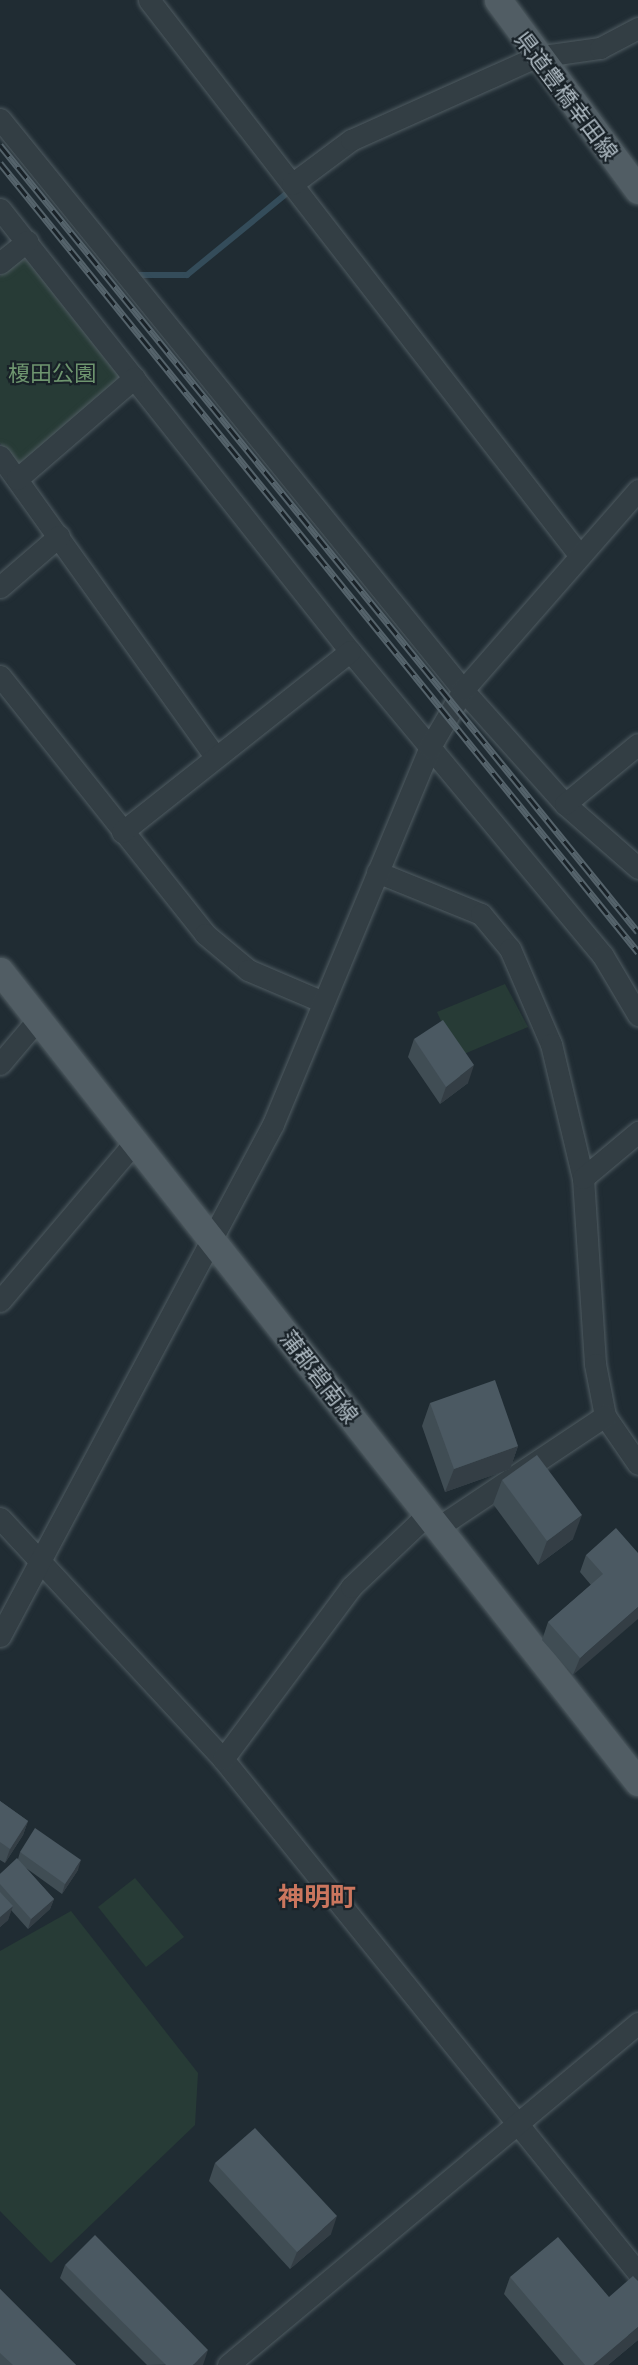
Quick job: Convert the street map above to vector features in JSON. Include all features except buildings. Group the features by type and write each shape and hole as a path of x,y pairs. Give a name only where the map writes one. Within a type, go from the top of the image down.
{"main road":[{"name":"県道豊橋幸田線","path":"498,0 536,57 638,190"},
{"name":"蒲郡碧南線","path":"0,971 133,1144 213,1242 638,1782"}],"street":[{"path":"149,0 580,556"},
{"path":"292,184 351,140 536,57 600,48 638,28"},
{"path":"0,119 463,690 565,804 638,868"},
{"path":"0,209 350,651 603,956 638,1015"},
{"path":"0,263 27,242"},
{"path":"17,479 134,378"},
{"path":"0,456 60,536 215,756"},
{"path":"0,1636 39,1558 213,1242 273,1124 430,747 463,690 638,490"},
{"path":"0,587 60,536"},
{"path":"122,832 350,651"},
{"path":"0,676 205,934 248,970 323,1002"},
{"path":"565,804 638,744"},
{"path":"377,872 481,914 510,949 551,1044 583,1178 595,1364 605,1416 638,1464"},
{"path":"0,1064 38,1019"},
{"path":"583,1178 638,1132"},
{"path":"0,1302 133,1144"},
{"path":"223,1759 351,1587 432,1521 605,1416"},
{"path":"0,1518 223,1759 638,2273"},
{"path":"228,2365 638,2023"}],"green space":[{"name":"榎田公園","path":"20,259 28,261 119,376 118,387 17,466 0,443 0,276"},
{"path":"505,984 528,1027 457,1057 437,1012"},
{"path":"135,1878 184,1937 146,1967 98,1907"},
{"path":"71,1911 198,2073 195,2125 51,2263 0,2211 0,1951"}],"waterway":[{"path":"139,275 187,275 286,194"}],"railway":[{"path":"0,145 638,932"},
{"path":"0,163 638,952"}],"district":[{"name":"神明町","path":"317,1898"}]}
